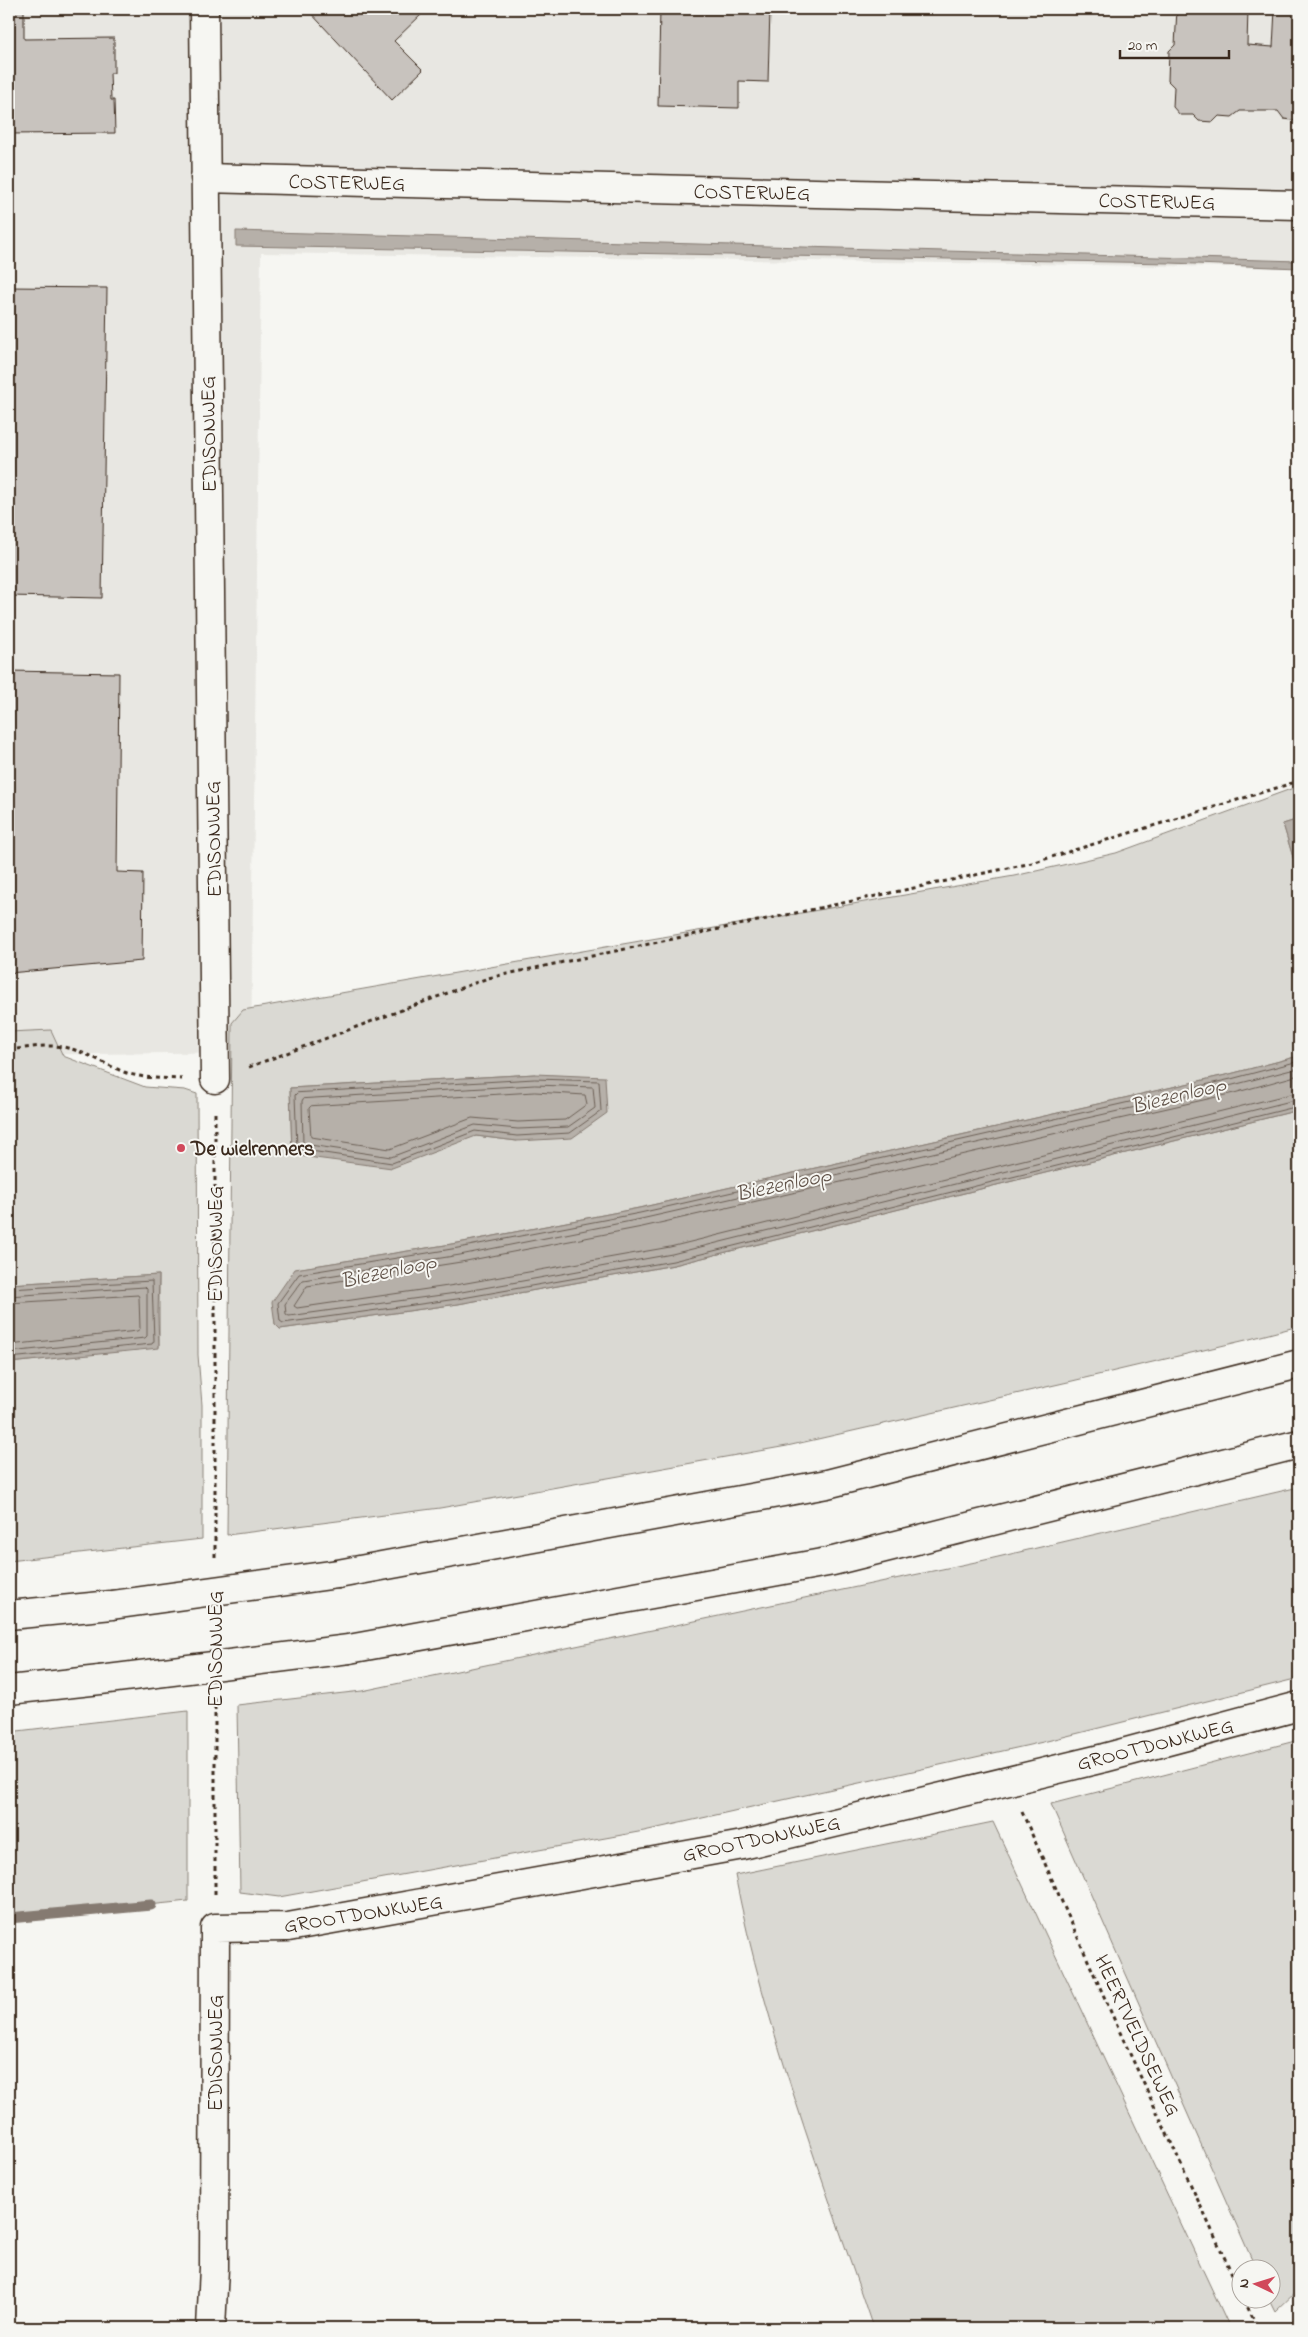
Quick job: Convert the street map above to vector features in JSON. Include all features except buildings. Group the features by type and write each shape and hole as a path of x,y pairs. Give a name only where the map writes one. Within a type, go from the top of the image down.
{"main road":[{"name":"EDISONWEG","path":"204,9 216,1079"},
{"name":"COSTERWEG","path":"205,178 1299,205"},
{"path":"9,1615 112,1605 338,1574 827,1484 1299,1364"},
{"path":"9,1690 349,1649 833,1561 1299,1444"},
{"name":"GROOTDONKWEG","path":"215,1928 288,1927 744,1845 1104,1758 1299,1706"},
{"name":"EDISONWEG","path":"211,2328 214,2259 215,1928"}],"path":[{"path":"9,1050 50,1046 64,1047 78,1051 123,1071 146,1077 216,1079 488,978 1032,863 1299,781"},
{"name":"EDISONWEG","path":"215,1558 216,1079"},
{"name":"EDISONWEG","path":"215,1698 215,1928"},
{"name":"HEERTVELDSEWEG","path":"1020,1805 1118,2028 1230,2269"},
{"path":"1249,2310 1258,2328"}],"shaded area":[{"path":"9,9 1299,9 1299,268 261,253 251,1052 9,1055"},
{"path":"1299,786 1299,819 1283,824 1299,877 1299,1056 1230,1074 639,1208 458,1243 296,1269 275,1315 275,1324 280,1329 458,1304 674,1265 1299,1110 1299,1326 1068,1382 787,1446 440,1508 227,1535 232,1023 243,1010 1014,876 1116,853","holes":["535,1074 517,1141 476,1136 292,1155 290,1088"]},
{"path":"51,1030 63,1056 145,1087 185,1090 197,1094 198,1355 202,1405 202,1539 9,1561 9,1363 159,1347 159,1275 9,1284 9,1032"},
{"path":"1299,1487 1299,1678 1043,1742 644,1831 279,1897 240,1892 237,1705 362,1691 985,1560"},
{"path":"188,1711 188,1901 9,1919 9,1732"},
{"path":"1299,1740 1299,2289 1280,2307 1280,2260 1252,2260 1051,1804"},
{"path":"993,1822 1230,2328 873,2328 796,2104 762,1990 747,1933 735,1875"}],"water":[{"path":"236,231 1299,261 1299,268 1170,263 236,246"},
{"path":"1299,819 1299,877 1283,824"},
{"name":"Biezenloop","path":"1299,1056 1299,1110 674,1265 458,1304 280,1329 275,1324 272,1302 295,1269 458,1243 639,1208 1230,1074"},
{"path":"535,1074 605,1077 607,1113 572,1138 517,1141 476,1136 392,1168 292,1155 290,1088"},
{"path":"159,1275 159,1348 9,1363 9,1284"}],"waterway":[{"path":"9,1918 151,1905"}],"place":[{"name":"De wielrenners","path":"181,1148"}]}
